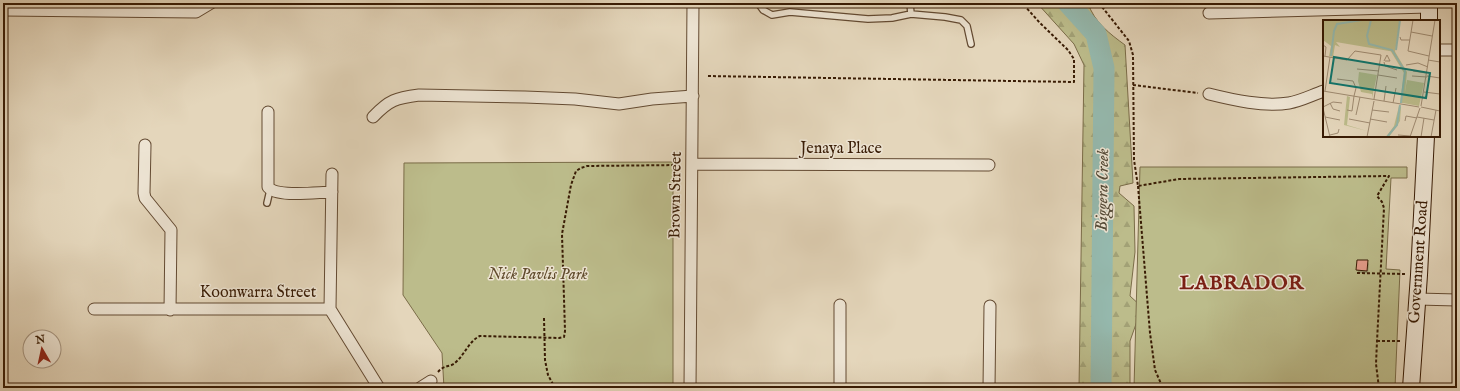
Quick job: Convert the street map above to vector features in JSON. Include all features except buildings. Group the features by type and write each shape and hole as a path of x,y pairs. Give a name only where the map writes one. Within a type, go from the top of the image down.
{"main road":[{"name":"Government Road","path":"1411,388 1426,137"}],"street":[{"path":"3,10 196,12 211,3"},
{"name":"Brown Street","path":"690,388 693,3"},
{"path":"1209,13 1429,10"},
{"path":"1440,50 1457,50"},
{"path":"1209,94 1232,99 1274,104 1300,100 1323,91"},
{"path":"373,117 383,106 392,100 419,95 575,99 619,104 652,99 693,96"},
{"path":"268,112 268,188 280,193 332,192"},
{"path":"145,145 145,198 170,227 170,310"},
{"name":"Jenaya Place","path":"692,164 989,165"},
{"path":"330,309 332,174"},
{"path":"1417,299 1457,300"},
{"path":"840,305 840,388"},
{"path":"989,388 990,306"},
{"name":"Koonwarra Street","path":"94,309 330,309 378,388"},
{"path":"420,388 431,381"}],"lane":[{"path":"758,3 763,10 772,15 790,12 868,19 892,18 911,14 961,20 967,26 971,44"},
{"path":"910,3 911,14"},
{"path":"266,203 270,190"}],"path":[{"path":"708,76 1074,82 1074,59 1068,50 1022,3"},
{"path":"1099,3 1129,41 1133,55 1134,160 1138,186 1150,333 1155,370 1163,388"},
{"path":"1133,85 1209,94"},
{"path":"431,381 442,367 452,365 457,361 475,338 480,336 559,338 564,336 562,234 571,184 576,171 587,166 692,164"},
{"path":"1138,186 1179,179 1388,176 1377,196 1382,202 1384,208 1376,364 1379,388"},
{"path":"1357,273 1408,274"},
{"path":"544,318 546,368 555,388"},
{"path":"1377,341 1400,341 1400,334"}],"green space":[{"path":"1037,3 1088,3 1098,22 1125,45 1133,183 1120,186 1119,193 1134,206 1135,252 1130,296 1142,307 1130,341 1130,388 1079,388 1084,65 1074,44"},
{"name":"Nick Pavlis Park","path":"673,162 673,388 444,388 442,353 403,295 404,163"},
{"path":"1140,167 1407,167 1407,178 1391,178 1386,269 1400,270 1395,388 1134,388"}],"waterway":[{"name":"Biggera Creek","path":"1068,3 1096,34 1104,68 1101,388"}],"district":[{"name":"LABRADOR","path":"1242,283"}]}
